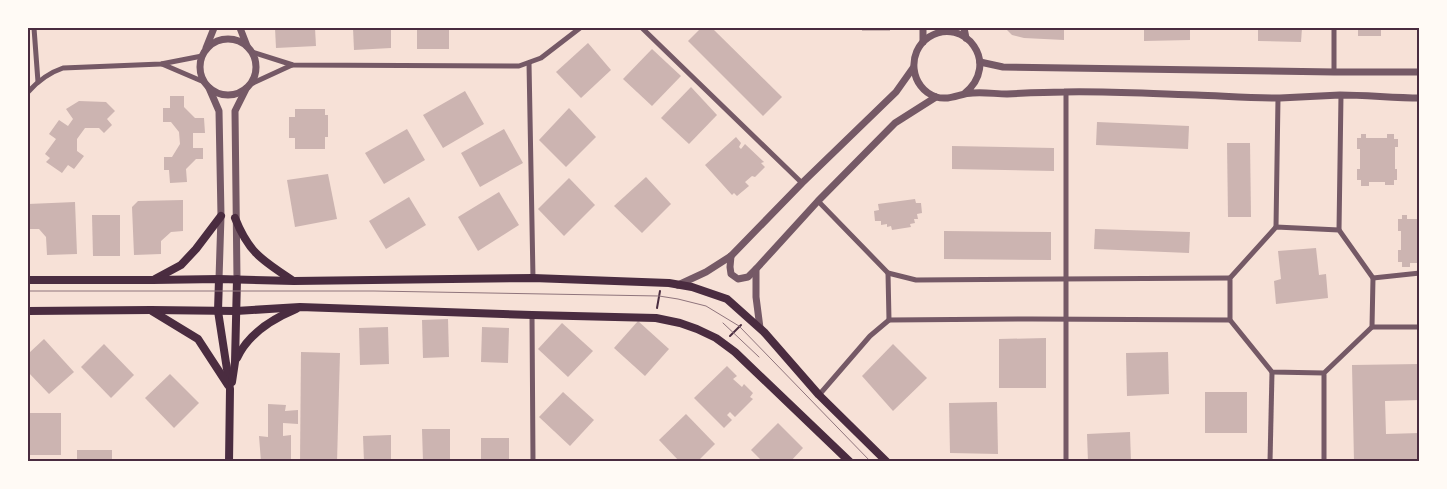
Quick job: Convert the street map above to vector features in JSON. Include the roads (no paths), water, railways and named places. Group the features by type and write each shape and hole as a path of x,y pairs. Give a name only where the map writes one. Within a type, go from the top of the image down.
{"main road":[{"path":"152,280 181,265 196,249 221,216"},
{"path":"236,218 243,238 255,253 294,281"},
{"path":"219,278 218,311 230,389 229,462"},
{"path":"28,280 219,278 294,281 533,278 660,283 692,287 727,299 760,328 819,395 887,462"},
{"path":"236,362 237,280"},
{"path":"230,389 242,346 259,330 279,317 300,307"},
{"path":"28,311 236,311 300,307 532,316 656,318 697,329 735,352 850,462"},
{"path":"151,310 198,339 230,389"}],"street":[{"path":"34,28 38,82"},
{"path":"214,28 204,53 200,70 219,111 221,216 219,278"},
{"path":"237,280 235,111 254,78 256,64 240,28"},
{"path":"28,92 52,72 63,68 162,64 204,53 216,42 229,39 242,42 250,49 293,64 519,66 541,58 579,28"},
{"path":"642,28 802,183"},
{"path":"923,28 922,42 917,50 913,68 920,86 936,97 955,98 964,94 1066,92 1278,98 1342,95 1420,98"},
{"path":"964,28 966,38"},
{"path":"1334,28 1334,72"},
{"path":"922,42 939,33 958,34 973,44 978,53 980,71 977,80 964,94"},
{"path":"980,62 1003,67 1420,72"},
{"path":"529,63 533,278"},
{"path":"162,64 207,85 221,94 228,95 234,95 293,64"},
{"path":"678,285 706,272 731,256 802,183 896,92 913,68"},
{"path":"1066,92 1066,462"},
{"path":"1342,95 1339,230 1373,278 1372,327"},
{"path":"731,256 731,274 738,279 748,277 818,200 896,124 936,97"},
{"path":"1270,462 1272,372 1230,320 1230,278 1276,227 1278,98"},
{"path":"818,200 888,274 916,280 1230,278"},
{"path":"1276,227 1339,230"},
{"path":"756,270 756,297 760,328"},
{"path":"1373,278 1420,273"},
{"path":"888,274 889,320"},
{"path":"532,316 533,462"},
{"path":"819,395 870,336 889,320 1230,320"},
{"path":"1272,372 1324,373 1372,327 1420,327"},
{"path":"1324,373 1324,462"}],"tram line":[{"path":"28,291 374,291 659,296 678,299 706,306 739,326 871,462"},
{"path":"723,323 759,357"}]}
